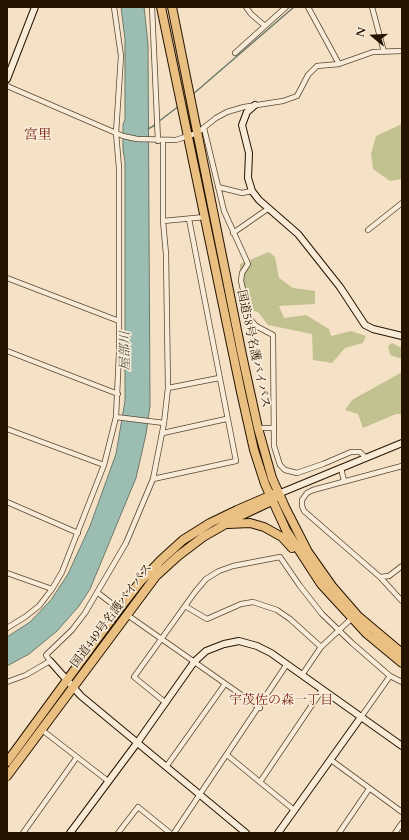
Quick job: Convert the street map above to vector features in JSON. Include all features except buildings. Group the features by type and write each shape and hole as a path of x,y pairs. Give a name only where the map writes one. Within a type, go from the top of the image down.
{"highway":[{"name":"国道58号名護バイパス","path":"162,7 250,434 271,498 286,530 321,584 352,618 402,663"},
{"name":"国道58号名護バイパス","path":"172,7 200,130 258,428 278,494 308,552 332,586 358,616 402,653"},
{"name":"国道449号名護バイパス","path":"7,762 67,680 123,612 166,566 188,546 278,494"},
{"name":"国道449号名護バイパス","path":"7,776 73,687 152,569 184,540 223,516 271,498"},
{"path":"222,526 250,523 264,526 282,537 294,551 302,556"}],"street":[{"path":"7,79 35,7"},
{"path":"7,628 30,613 52,589 78,533 104,465 118,417 119,168 116,133 121,56 114,7"},
{"path":"158,7 152,8 160,141 162,221 166,254 168,388 163,433 153,478 126,543 98,593 72,630 46,655 81,696 246,833"},
{"path":"246,7 251,14 265,26"},
{"path":"235,53 286,7"},
{"path":"308,7 339,64"},
{"path":"372,7 384,52"},
{"path":"7,86 96,123 123,136 160,141 189,137 227,112 255,105 283,101 296,96 313,69 317,66 339,64 374,52 402,51"},
{"path":"255,105 247,112 242,125 249,153 248,178 252,192 298,234 340,287 365,325 373,330 402,336"},
{"path":"200,130 224,211 248,264 242,273 241,281 250,318 256,326 273,335 274,428 277,458 280,465 291,472 297,473 351,452 360,452 366,458"},
{"path":"218,187 242,193 252,192"},
{"path":"368,230 402,203"},
{"path":"233,233 269,208"},
{"path":"162,221 205,217"},
{"path":"153,478 236,461 226,419 189,219"},
{"path":"7,278 119,321"},
{"path":"7,351 118,394"},
{"path":"168,388 219,378"},
{"path":"118,417 164,423"},
{"path":"163,433 226,419"},
{"path":"258,428 274,428"},
{"path":"7,429 104,465"},
{"path":"278,494 402,443"},
{"path":"402,466 344,481 307,493 302,500 304,511 380,577 402,601"},
{"path":"341,468 344,481"},
{"path":"7,502 78,533"},
{"path":"166,703 134,677 206,579 233,566 280,557 304,592 339,631 390,676 402,682"},
{"path":"380,577 389,576 402,566"},
{"path":"7,573 52,589"},
{"path":"98,593 260,708"},
{"path":"185,606 207,619 241,604 253,602 277,610 290,619 321,647"},
{"path":"302,675 321,647 352,618"},
{"path":"70,833 137,743 194,662 206,651 224,644 239,641 257,646 271,653 402,746"},
{"path":"7,682 26,675 50,661"},
{"path":"174,833 260,708 287,664"},
{"path":"278,833 390,676"},
{"path":"166,767 225,684"},
{"path":"260,782 322,690"},
{"path":"42,730 108,782"},
{"path":"227,755 294,810"},
{"path":"23,833 77,757"},
{"path":"331,760 402,812"},
{"path":"339,833 369,789"},
{"path":"118,833 138,807 170,833"},
{"path":"395,833 402,823"}],"shaded area":[{"path":"402,124 402,179 390,181 373,169 371,154 376,136"},
{"path":"269,252 275,257 279,278 293,288 315,291 315,304 279,306 284,318 306,315 329,329 331,336 351,331 366,336 363,343 345,348 332,363 313,360 312,334 268,325 258,312 246,309 240,288 240,264"},
{"path":"392,343 402,348 402,359 390,355 388,346"},
{"path":"402,372 402,414 396,414 363,428 358,414 345,410 352,400"}],"water":[{"name":"屋部川","path":"121,7 144,7 148,44 150,406 146,434 136,478 90,589 79,606 57,631 29,654 7,666 7,637 30,622 51,600 68,574 90,526 116,454 125,401 125,162 123,149 123,124 125,120 125,39"}],"waterway":[{"path":"192,95 294,7"},
{"path":"158,122 179,106"},
{"path":"148,129 155,125"}],"district":[{"name":"宮里","path":"38,136"},
{"name":"宇茂佐の森一丁目","path":"281,701"}]}
